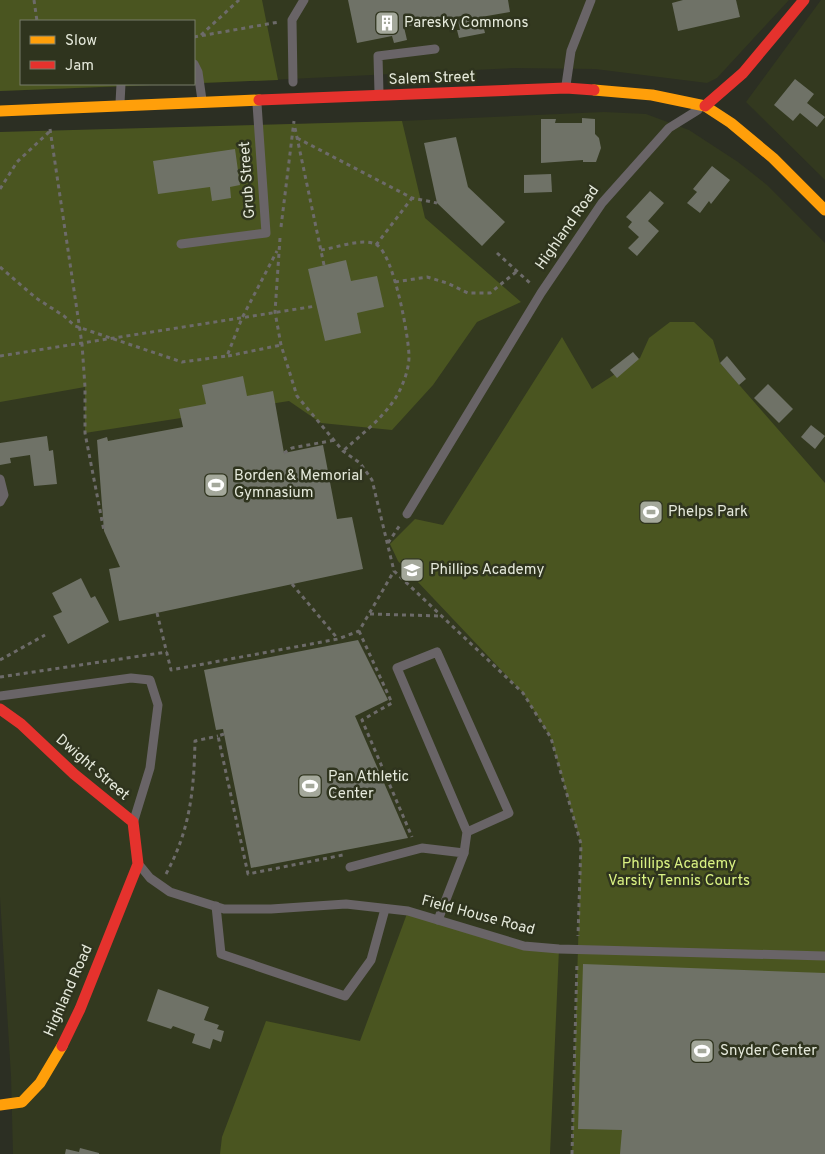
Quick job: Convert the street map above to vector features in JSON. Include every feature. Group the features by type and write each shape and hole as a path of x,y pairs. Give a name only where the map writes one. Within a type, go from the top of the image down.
{"street":[{"name":"Highland Road","path":"705,106 743,73 804,0"},
{"name":"Salem Street","path":"0,111 566,88 652,95 705,106 731,123 773,158 825,210"},
{"name":"Dwight Street","path":"0,709 21,724 74,774 133,822 138,864"},
{"name":"Highland Road","path":"0,1105 22,1102 40,1083 60,1050 82,1003 138,864"}],"lane":[{"path":"293,82 292,20 304,0"},
{"path":"566,88 571,51 591,0"},
{"path":"379,96 378,56 435,49"},
{"path":"195,66 198,72 202,103"},
{"path":"120,106 121,85"},
{"name":"Grub Street","path":"181,244 266,233 256,101"},
{"name":"Highland Road","path":"407,514 541,293 602,203 668,128 705,106"},
{"path":"0,479 4,495 0,502"},
{"path":"438,920 464,853 467,832 398,668 437,652 509,813 467,832"},
{"path":"0,696 130,678 150,680 158,705 150,768 133,822"},
{"path":"350,867 422,848 464,853"},
{"name":"Field House Road","path":"138,864 150,878 170,892 224,909 271,909 346,904 408,911 524,946 577,950 825,956"},
{"path":"216,906 221,954 345,996 371,960 386,909"}],"path":[{"path":"34,0 37,20"},
{"path":"200,36 239,0"},
{"path":"195,37 292,20"},
{"path":"50,124 82,344 85,386 85,433 104,531"},
{"path":"324,265 294,124 277,251 275,312 281,345 297,396 335,440 342,451 360,463 372,480 394,571 523,693 551,738 581,844 572,1154"},
{"path":"0,189 17,162 51,131"},
{"path":"297,138 412,198 437,204"},
{"path":"376,245 412,198"},
{"path":"321,250 363,243 376,245 389,261 407,336 409,359 403,382 393,403 342,451"},
{"path":"227,356 242,318 277,251"},
{"path":"498,252 516,272 541,293"},
{"path":"0,267 36,298 79,327 182,362 227,356 281,345"},
{"path":"395,282 427,277 447,283 468,293 490,293 516,272"},
{"path":"0,356 316,306"},
{"path":"284,453 292,448 335,440"},
{"path":"388,543 407,514"},
{"path":"157,612 171,670 338,640 359,631 394,571"},
{"path":"292,584 338,640"},
{"path":"370,614 442,616"},
{"path":"359,631 392,703 362,720 414,841"},
{"path":"0,660 45,635"},
{"path":"0,677 167,652"},
{"path":"160,885 179,851 189,817 194,781 195,741 224,734"},
{"path":"218,736 248,874 346,854"}],"shaded area":[{"path":"0,0 789,0 717,78 707,83 595,69 513,68 195,84 195,20 20,20 20,85 160,85 0,91"},
{"path":"821,0 825,0 825,180 746,102"},
{"name":"Phillips Academy","path":"604,112 646,114 689,130 738,162 767,185 825,243 825,1154 13,1154 11,1076 0,897 0,133 402,121"}],"green space":[{"path":"0,0 262,0 278,80 195,83 195,20 20,20 20,85 152,85 0,91"},
{"path":"402,121 425,218 521,302 477,322 433,385 392,430 321,423 289,401 85,433 85,387 0,402 0,132"},
{"name":"Phillips Academy Varsity Tennis Courts","path":"670,322 694,322 713,340 720,363 825,483 825,1154 572,1154 581,844 551,738 523,693 398,561 390,544 415,519 443,525 562,337 592,389 640,358 649,338"},
{"path":"408,911 524,946 559,949 550,1154 220,1154 222,1137 266,1021 360,1041"}],"building":[{"name":"Paresky Commons","path":"348,0 508,0 510,12 481,17 485,33 459,38 457,30 460,30 458,20 462,19 461,16 404,27 407,40 394,43 392,36 357,43"},
{"path":"683,0 736,0 740,17 678,31 672,3"},
{"path":"795,79 814,94 807,103 825,117 817,127 800,113 793,121 774,105"},
{"path":"582,118 595,119 595,134 599,138 601,148 596,162 583,162 583,160 541,163 541,119 556,119 555,123 582,123"},
{"path":"456,137 468,187 505,222 482,246 437,203 424,143"},
{"path":"235,149 240,185 230,187 231,198 212,201 210,187 158,194 153,161"},
{"path":"712,166 730,180 711,204 709,201 700,213 687,203 697,192 693,189"},
{"path":"551,174 552,192 524,193 524,175"},
{"path":"650,191 664,203 648,221 659,231 637,256 628,248 639,237 628,227 632,222 626,217"},
{"path":"346,260 351,281 377,276 384,307 357,313 361,333 325,341 308,269"},
{"path":"633,352 639,359 617,378 610,370"},
{"path":"727,356 746,379 739,385 720,363"},
{"name":"Borden & Memorial Gymnasium","path":"243,376 247,396 273,391 284,453 323,445 337,519 352,517 363,569 119,621 109,569 120,567 104,531 97,440 107,437 108,441 183,427 179,409 206,404 202,385"},
{"path":"768,384 793,409 779,423 754,398"},
{"path":"811,425 825,436 815,449 801,437"},
{"path":"47,436 49,451 53,450 57,484 34,486 30,455 10,458 11,463 0,465 0,443"},
{"path":"81,578 91,598 95,596 109,622 68,644 53,616 62,612 52,593"},
{"name":"Pan Athletic Center","path":"358,640 388,700 355,716 408,838 251,868 223,729 216,730 204,670"},
{"name":"Snyder Center","path":"583,964 825,973 825,1154 620,1154 622,1130 578,1129"},
{"path":"158,989 209,1007 204,1020 219,1025 217,1029 224,1031 221,1042 213,1039 210,1049 192,1043 195,1034 173,1026 171,1029 147,1021"},
{"path":"80,1148 99,1154 65,1154 66,1149 79,1152"}],"traffic: slow":[{"path":"594,90 652,95 705,106 731,123 773,158 825,210"},
{"path":"0,111 259,100"},
{"path":"0,1105 22,1102 40,1083 62,1046"}],"traffic: jam":[{"path":"705,106 743,73 804,0"},
{"path":"259,100 566,88 594,90"},
{"path":"0,709 21,724 74,774 133,822 138,864 80,1009 62,1046"}],"place":[{"name":"Paresky Commons","path":"387,23"},
{"name":"Borden & Memorial Gymnasium","path":"216,485"},
{"name":"Phelps Park","path":"651,512"},
{"name":"Phillips Academy","path":"412,570"},
{"name":"Pan Athletic Center","path":"310,786"},
{"name":"Snyder Center","path":"702,1051"}]}
